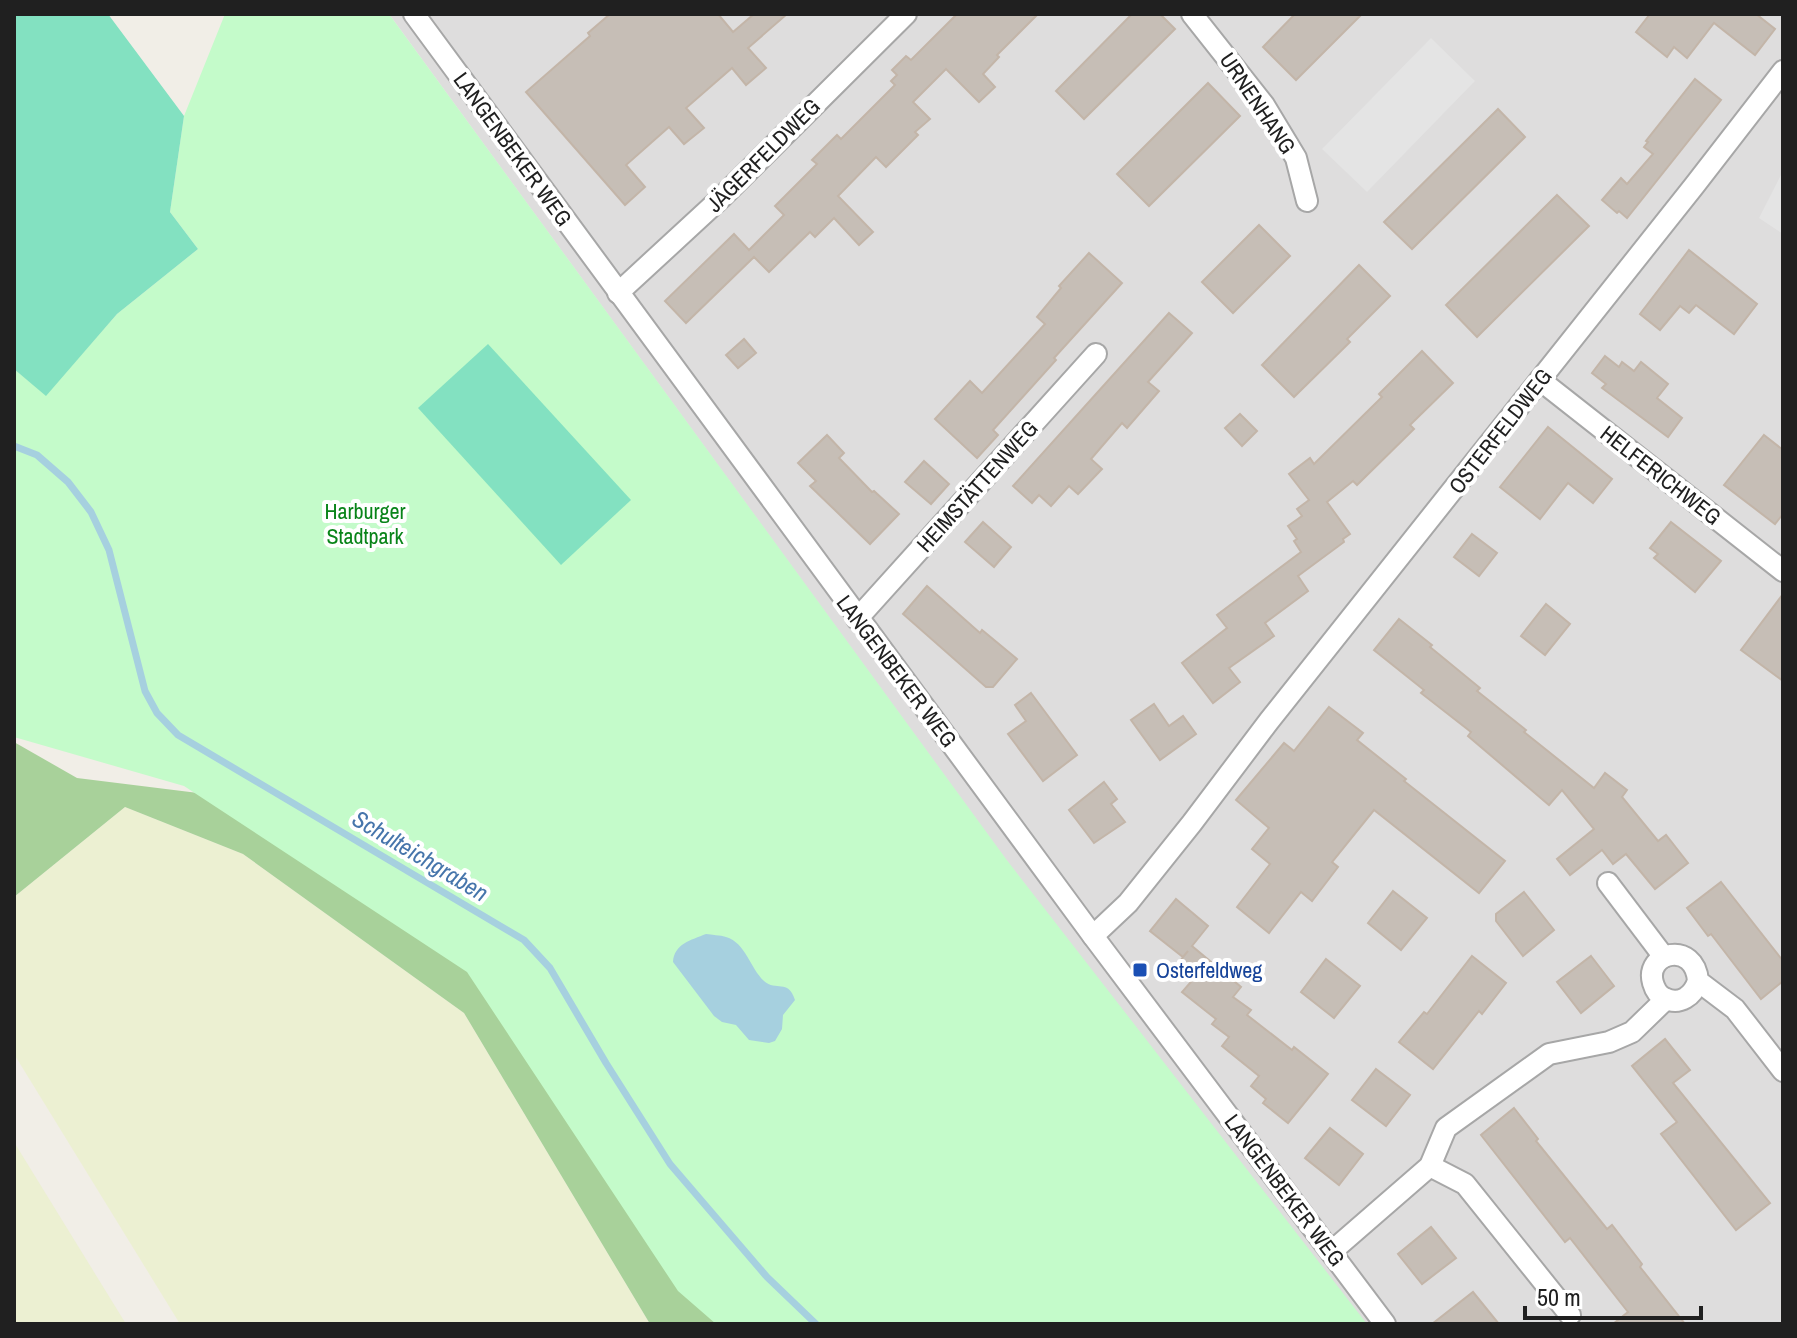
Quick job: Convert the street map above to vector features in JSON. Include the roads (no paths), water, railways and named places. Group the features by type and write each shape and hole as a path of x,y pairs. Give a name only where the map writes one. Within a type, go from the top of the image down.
{"street":[{"name":"LANGENBEKER WEG","path":"414,14 857,619 1385,1324"},
{"name":"JÄGERFELDWEG","path":"618,293 721,198 906,14"},
{"name":"URNENHANG","path":"1192,14 1264,105 1296,158 1307,201"},
{"name":"OSTERFELDWEG","path":"1093,936 1128,903 1192,823 1269,721 1783,71"},
{"name":"HEIMSTÄTTENWEG","path":"857,619 1096,354"},
{"name":"HELFERICHWEG","path":"1540,380 1783,571"},
{"path":"1608,883 1664,957"},
{"path":"1674,954 1684,956 1697,971 1696,989 1683,1000 1666,999 1654,987 1653,970 1664,957 1674,954"},
{"path":"1698,981 1735,1009 1783,1071"},
{"path":"1331,1252 1430,1166 1446,1128 1549,1054 1609,1042 1632,1032 1666,999"},
{"path":"1430,1166 1465,1184 1570,1315"}],"water":[{"path":"706,934 733,940 764,981 785,987 792,993 795,1000 783,1015 782,1029 775,1041 749,1040 736,1025 722,1022 714,1016 673,962 680,947"}],"waterway":[{"name":"Schulteichgraben","path":"14,446 37,455 68,482 91,512 109,550 145,691 157,713 178,735 524,940 550,968 670,1164 767,1277 816,1324"}],"place":[{"name":"Osterfeldweg","path":"1140,970"}],"park label":[{"name":"Harburger Stadtpark","path":"365,524"}]}
